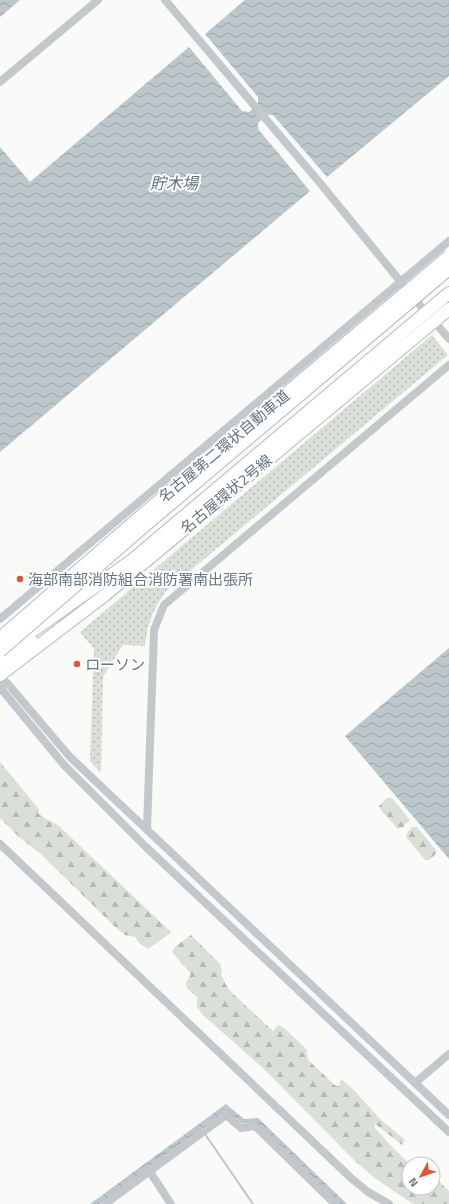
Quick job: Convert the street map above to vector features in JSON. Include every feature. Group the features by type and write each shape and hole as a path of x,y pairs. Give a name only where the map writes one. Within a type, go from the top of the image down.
{"highway":[{"name":"名古屋第二環状自動車道","path":"0,638 136,520 449,256"},
{"name":"名古屋第二環状自動車道","path":"0,651 160,513 449,269"},
{"name":"名古屋環状2号線","path":"0,675 105,595 430,317 449,293"},
{"name":"名古屋環状2号線","path":"0,654 131,561 430,317 449,309"},
{"path":"0,661 9,657 57,624 81,613"}],"street":[{"path":"0,82 98,0"},
{"path":"165,0 320,183 449,339"},
{"path":"0,619 449,242"},
{"path":"147,829 154,630 164,605 449,365"},
{"path":"0,679 8,684 70,757 449,1115"},
{"path":"0,685 2,690 64,765 146,847 449,1132"},
{"path":"0,844 351,1178 368,1192 390,1204"},
{"path":"415,1083 449,1054"},
{"path":"106,1204 226,1115 241,1128 255,1126 335,1204"},
{"path":"150,1172 171,1204"}],"green space":[{"path":"432,335 448,355 166,591 151,617 145,646 123,645 103,677 101,773 90,761 94,649 80,632"},
{"path":"0,762 39,809 38,813 59,826 171,932 148,949 139,943 135,937 125,935 41,854 19,837 0,818"},
{"path":"387,798 392,798 410,820 403,827 398,829 381,810 379,806"},
{"path":"412,827 417,827 436,850 437,853 429,860 425,860 406,837 407,833"},
{"path":"191,935 220,964 222,971 221,975 231,992 273,1031 278,1025 285,1029 307,1050 308,1060 336,1086 339,1086 341,1079 353,1089 380,1119 405,1140 402,1145 374,1123 375,1128 401,1156 401,1196 376,1179 355,1161 266,1071 203,1015 197,1007 197,997 187,988 186,983 191,974 172,952 176,946"},
{"path":"441,1184 449,1191 449,1204 413,1204 401,1196 441,1196"}],"water":[{"path":"0,0 20,0 0,17"},
{"name":"貯木場","path":"245,0 449,0 449,76 327,177 273,115 267,115 258,123 258,129 310,191 0,452 0,147 30,182 189,47 242,111 249,112 258,104 258,97 205,34"},
{"path":"449,648 449,859 345,736"},
{"path":"226,1104 244,1119 258,1118 347,1204 340,1204 256,1123 242,1123 226,1111 99,1204 90,1204"}],"waterway":[{"path":"205,1134 253,1204"}],"place":[{"name":"海部南部消防組合消防署南出張所","path":"20,579"},
{"name":"ローソン","path":"77,664"}]}
